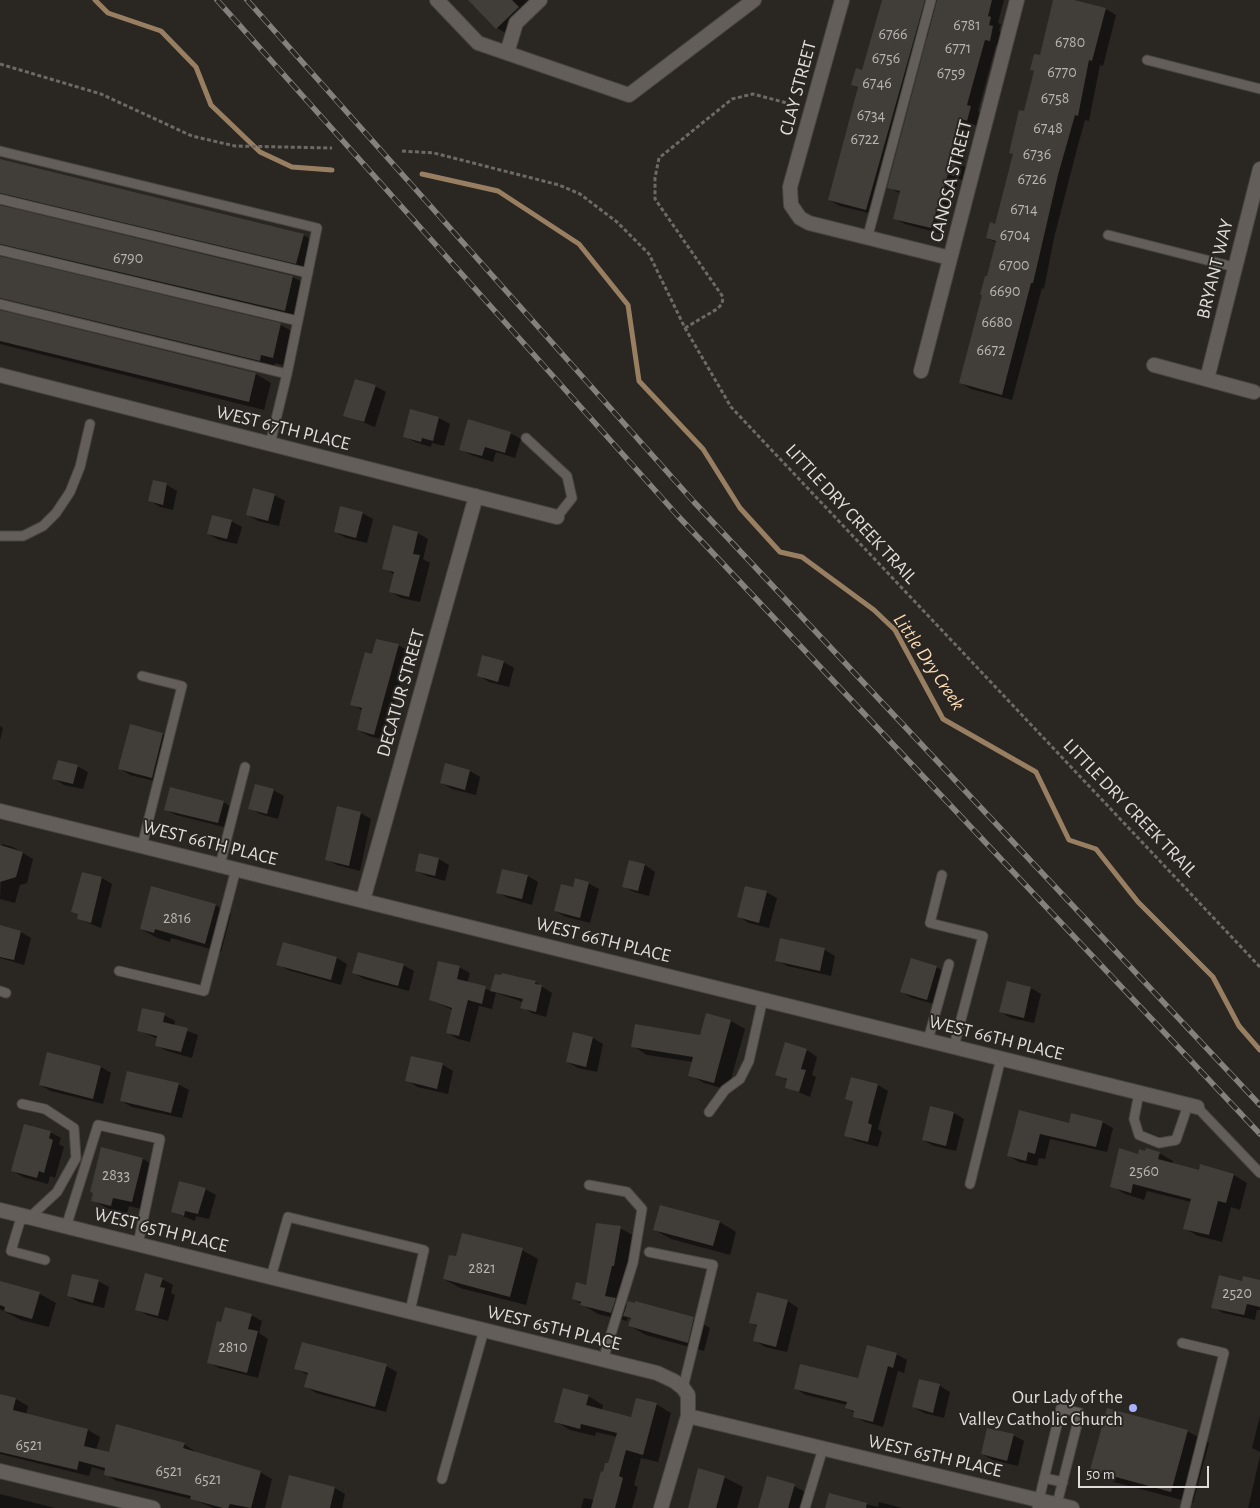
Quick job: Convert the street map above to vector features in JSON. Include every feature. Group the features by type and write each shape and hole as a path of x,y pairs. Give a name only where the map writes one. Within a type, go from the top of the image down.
{"street":[{"path":"437,0 478,42 629,95 754,0"},
{"path":"507,53 516,23 540,0"},
{"name":"CLAY STREET","path":"842,0 790,187 791,205 800,218 809,223 867,239"},
{"name":"CANOSA STREET","path":"922,371 1016,0"},
{"name":"BRYANT WAY","path":"1207,379 1260,169"},
{"path":"867,239 950,258"},
{"path":"1154,365 1254,392"},
{"name":"WEST 67TH PLACE","path":"0,375 556,517"},
{"name":"DECATUR STREET","path":"363,900 476,496"},
{"name":"WEST 66TH PLACE","path":"0,811 762,998 1192,1106"},
{"name":"WEST 65TH PLACE","path":"0,1210 657,1373 683,1388"},
{"path":"661,1508 688,1416 688,1395 683,1388"},
{"name":"WEST 65TH PLACE","path":"688,1416 823,1448 1038,1504 1057,1504 1072,1508"},
{"path":"0,1470 153,1508"}],"lane":[{"path":"867,239 931,0"},
{"path":"1147,60 1260,89"},
{"path":"0,151 318,228 288,374 270,444"},
{"path":"0,199 308,273"},
{"path":"1108,235 1234,267"},
{"path":"0,250 298,321"},
{"path":"0,304 288,374"},
{"path":"0,536 23,536 43,526 56,513 70,492 80,467 90,424"},
{"path":"526,438 568,476 572,498 556,517"},
{"path":"142,676 182,686 142,846"},
{"path":"220,865 245,767"},
{"path":"119,970 204,991 236,869"},
{"path":"942,875 930,923 983,936 954,1046"},
{"path":"928,1040 949,964"},
{"path":"709,1112 725,1090 740,1079 748,1061 762,998"},
{"path":"970,1184 1002,1058"},
{"path":"1139,1093 1134,1120 1140,1135 1159,1143 1176,1140 1192,1106 1260,1173"},
{"path":"22,1104 45,1109 74,1128 76,1158 57,1192 30,1218 20,1221 11,1251 45,1260"},
{"path":"66,1226 98,1125 160,1138 138,1244"},
{"path":"589,1184 627,1192 642,1209 632,1263 603,1360"},
{"path":"271,1277 288,1217 424,1250 410,1311"},
{"path":"649,1252 713,1265 683,1388"},
{"path":"442,1479 484,1330"},
{"path":"1182,1343 1224,1353 1186,1508"},
{"path":"1038,1504 1061,1408 1080,1413 1057,1504"},
{"path":"805,1508 823,1448"},
{"path":"1044,1478 1062,1482"}],"path":[{"path":"0,64 101,94 192,136 235,146 332,148"},
{"path":"685,328 717,310 722,304 723,297 655,199 659,158 732,99 753,94 811,109"},
{"name":"LITTLE DRY CREEK TRAIL","path":"402,151 434,153 559,184 580,194 617,222 649,254 685,328 731,407 1260,967"}],"building":[{"path":"468,0 512,0 519,7 496,29"},
{"path":"882,0 925,0 866,210 828,200 858,87 851,85 856,68 862,70"},
{"path":"937,0 992,0 988,16 991,17 989,25 993,26 990,41 985,40 967,105 971,106 967,121 962,119 953,152 953,160 957,161 954,176 948,174 931,228 893,219 900,191 887,188"},
{"path":"1053,0 1074,0 1106,8 1092,61 1089,60 1078,116 1075,115 1058,175 1033,283 1031,283 1002,395 959,383 982,295 980,295 996,241 986,238 990,222 995,224 1013,154 1009,153 1019,110 1024,111 1034,71 1030,70 1034,54 1040,55"},
{"path":"0,159 304,234 296,264 0,193"},
{"path":"0,205 293,276 285,311 0,244"},
{"path":"0,256 281,323 273,358 261,355 260,361 0,298"},
{"path":"0,310 256,373 249,402 0,341"},
{"path":"355,379 376,385 364,422 343,416"},
{"path":"410,409 439,417 433,441 422,438 421,442 403,437"},
{"path":"468,419 511,432 505,453 485,447 482,456 459,450"},
{"path":"153,480 167,483 163,505 148,501"},
{"path":"253,488 275,494 268,521 246,515"},
{"path":"340,506 363,512 356,538 334,532"},
{"path":"212,515 232,520 227,539 207,534"},
{"path":"393,525 418,532 413,554 420,555 409,597 389,592 394,572 382,569"},
{"path":"376,639 399,644 374,735 357,730 362,708 350,705 365,652 372,654"},
{"path":"482,655 504,661 498,682 477,676"},
{"path":"130,724 163,733 152,778 118,769"},
{"path":"58,760 78,765 73,784 52,779"},
{"path":"445,763 470,770 465,790 440,783"},
{"path":"255,784 274,789 267,814 248,809"},
{"path":"170,787 224,801 218,823 164,810"},
{"path":"337,806 361,812 349,866 325,860"},
{"path":"0,845 23,852 16,877 0,882"},
{"path":"419,853 439,858 435,876 415,871"},
{"path":"629,860 645,864 638,891 622,887"},
{"path":"502,869 528,875 522,899 496,893"},
{"path":"82,872 102,877 91,923 77,919 78,914 71,912"},
{"path":"575,878 589,882 580,918 554,911 561,884 573,887"},
{"path":"151,886 216,904 205,944 155,929 154,933 140,929"},
{"path":"745,886 767,891 759,923 737,917"},
{"path":"0,925 21,931 14,960 0,957"},
{"path":"780,938 825,948 820,971 775,961"},
{"path":"283,942 337,957 331,980 276,965"},
{"path":"358,952 404,964 398,986 352,973"},
{"path":"911,958 937,966 927,1000 900,992"},
{"path":"438,961 460,966 457,979 486,986 482,1004 468,1000 459,1036 446,1033 452,1008 429,1000"},
{"path":"502,973 536,981 535,984 542,985 536,1012 520,1008 523,999 490,991 495,974 501,975"},
{"path":"1007,981 1031,987 1024,1018 999,1012"},
{"path":"142,1008 165,1013 163,1022 188,1028 181,1052 155,1046 157,1036 137,1031"},
{"path":"706,1013 731,1020 714,1083 688,1076 693,1057 631,1047 635,1024 700,1035"},
{"path":"573,1032 593,1037 586,1067 566,1062"},
{"path":"785,1042 807,1049 801,1069 806,1070 799,1092 785,1088 787,1079 775,1075"},
{"path":"47,1052 101,1066 93,1099 39,1085"},
{"path":"411,1056 443,1063 437,1089 405,1081"},
{"path":"127,1071 179,1083 171,1113 120,1101"},
{"path":"851,1077 878,1084 868,1123 872,1125 868,1142 844,1136 853,1102 845,1099"},
{"path":"930,1106 954,1112 946,1146 922,1140"},
{"path":"1019,1110 1069,1123 1071,1113 1103,1121 1096,1147 1040,1134 1035,1154 1028,1152 1026,1161 1007,1156"},
{"path":"24,1124 51,1131 49,1138 53,1140 44,1173 39,1171 37,1178 11,1171"},
{"path":"101,1147 143,1158 132,1202 113,1198 111,1206 91,1201 93,1193 90,1192"},
{"path":"1119,1148 1138,1154 1139,1149 1145,1151 1146,1148 1160,1152 1158,1159 1199,1170 1200,1164 1234,1174 1226,1203 1218,1201 1209,1235 1183,1229 1191,1199 1133,1184 1131,1193 1110,1187"},
{"path":"179,1181 206,1188 198,1214 185,1211 184,1216 171,1212"},
{"path":"660,1205 720,1221 713,1246 653,1230"},
{"path":"596,1223 621,1226 614,1266 612,1266 605,1296 616,1298 611,1313 580,1305 581,1302 572,1299 576,1282 586,1285"},
{"path":"462,1233 523,1248 510,1297 443,1279 449,1255 456,1256"},
{"path":"145,1273 163,1278 160,1287 165,1288 158,1316 135,1310"},
{"path":"72,1274 99,1280 93,1303 67,1296"},
{"path":"1219,1275 1242,1281 1243,1276 1260,1280 1260,1307 1247,1304 1244,1315 1211,1308"},
{"path":"0,1281 40,1292 32,1319 4,1311 5,1307 0,1305"},
{"path":"757,1292 788,1300 776,1347 753,1341 757,1325 749,1323"},
{"path":"628,1301 635,1303 635,1301 694,1317 688,1343 628,1326 631,1318 623,1316"},
{"path":"225,1307 252,1314 248,1329 258,1331 247,1373 207,1363 217,1321 221,1322"},
{"path":"302,1342 387,1364 375,1407 304,1387 308,1373 294,1369"},
{"path":"867,1345 897,1353 893,1368 888,1366 873,1422 853,1417 854,1411 845,1408 847,1402 794,1389 800,1364 858,1378"},
{"path":"919,1379 940,1384 933,1413 912,1407"},
{"path":"563,1388 589,1395 586,1405 631,1417 636,1398 657,1403 643,1455 626,1450 619,1476 623,1478 615,1508 591,1508 601,1471 603,1472 605,1463 608,1463 617,1433 581,1424 580,1429 554,1422"},
{"path":"0,1394 16,1398 13,1410 88,1429 84,1446 109,1452 116,1424 185,1443 183,1448 261,1471 251,1508 230,1504 228,1508 223,1508 190,1499 191,1496 104,1475 105,1468 79,1461 77,1470 0,1452"},
{"path":"1107,1408 1188,1430 1171,1492 1090,1470"},
{"path":"987,1428 1014,1434 1007,1461 981,1454"},
{"path":"698,1468 725,1476 716,1508 688,1508"},
{"path":"289,1475 335,1487 330,1508 281,1508"},
{"path":"767,1476 795,1484 788,1508 758,1508"},
{"path":"829,1493 867,1503 866,1508 825,1508"}],"waterway":[{"name":"Little Dry Creek","path":"95,0 108,13 161,31 196,67 211,105 260,152 292,167 332,170"},
{"name":"Little Dry Creek","path":"422,174 498,191 579,244 628,305 639,381 703,449 740,508 780,552 802,557 874,610 895,630 943,719 1036,772 1069,840 1096,849 1138,902 1213,977 1239,1026 1260,1050"}],"railway":[{"path":"217,0 678,516 1260,1134"},
{"path":"247,0 694,502 1260,1105"}],"place":[{"name":"Our Lady of the Valley Catholic Church","path":"1133,1408"}]}
